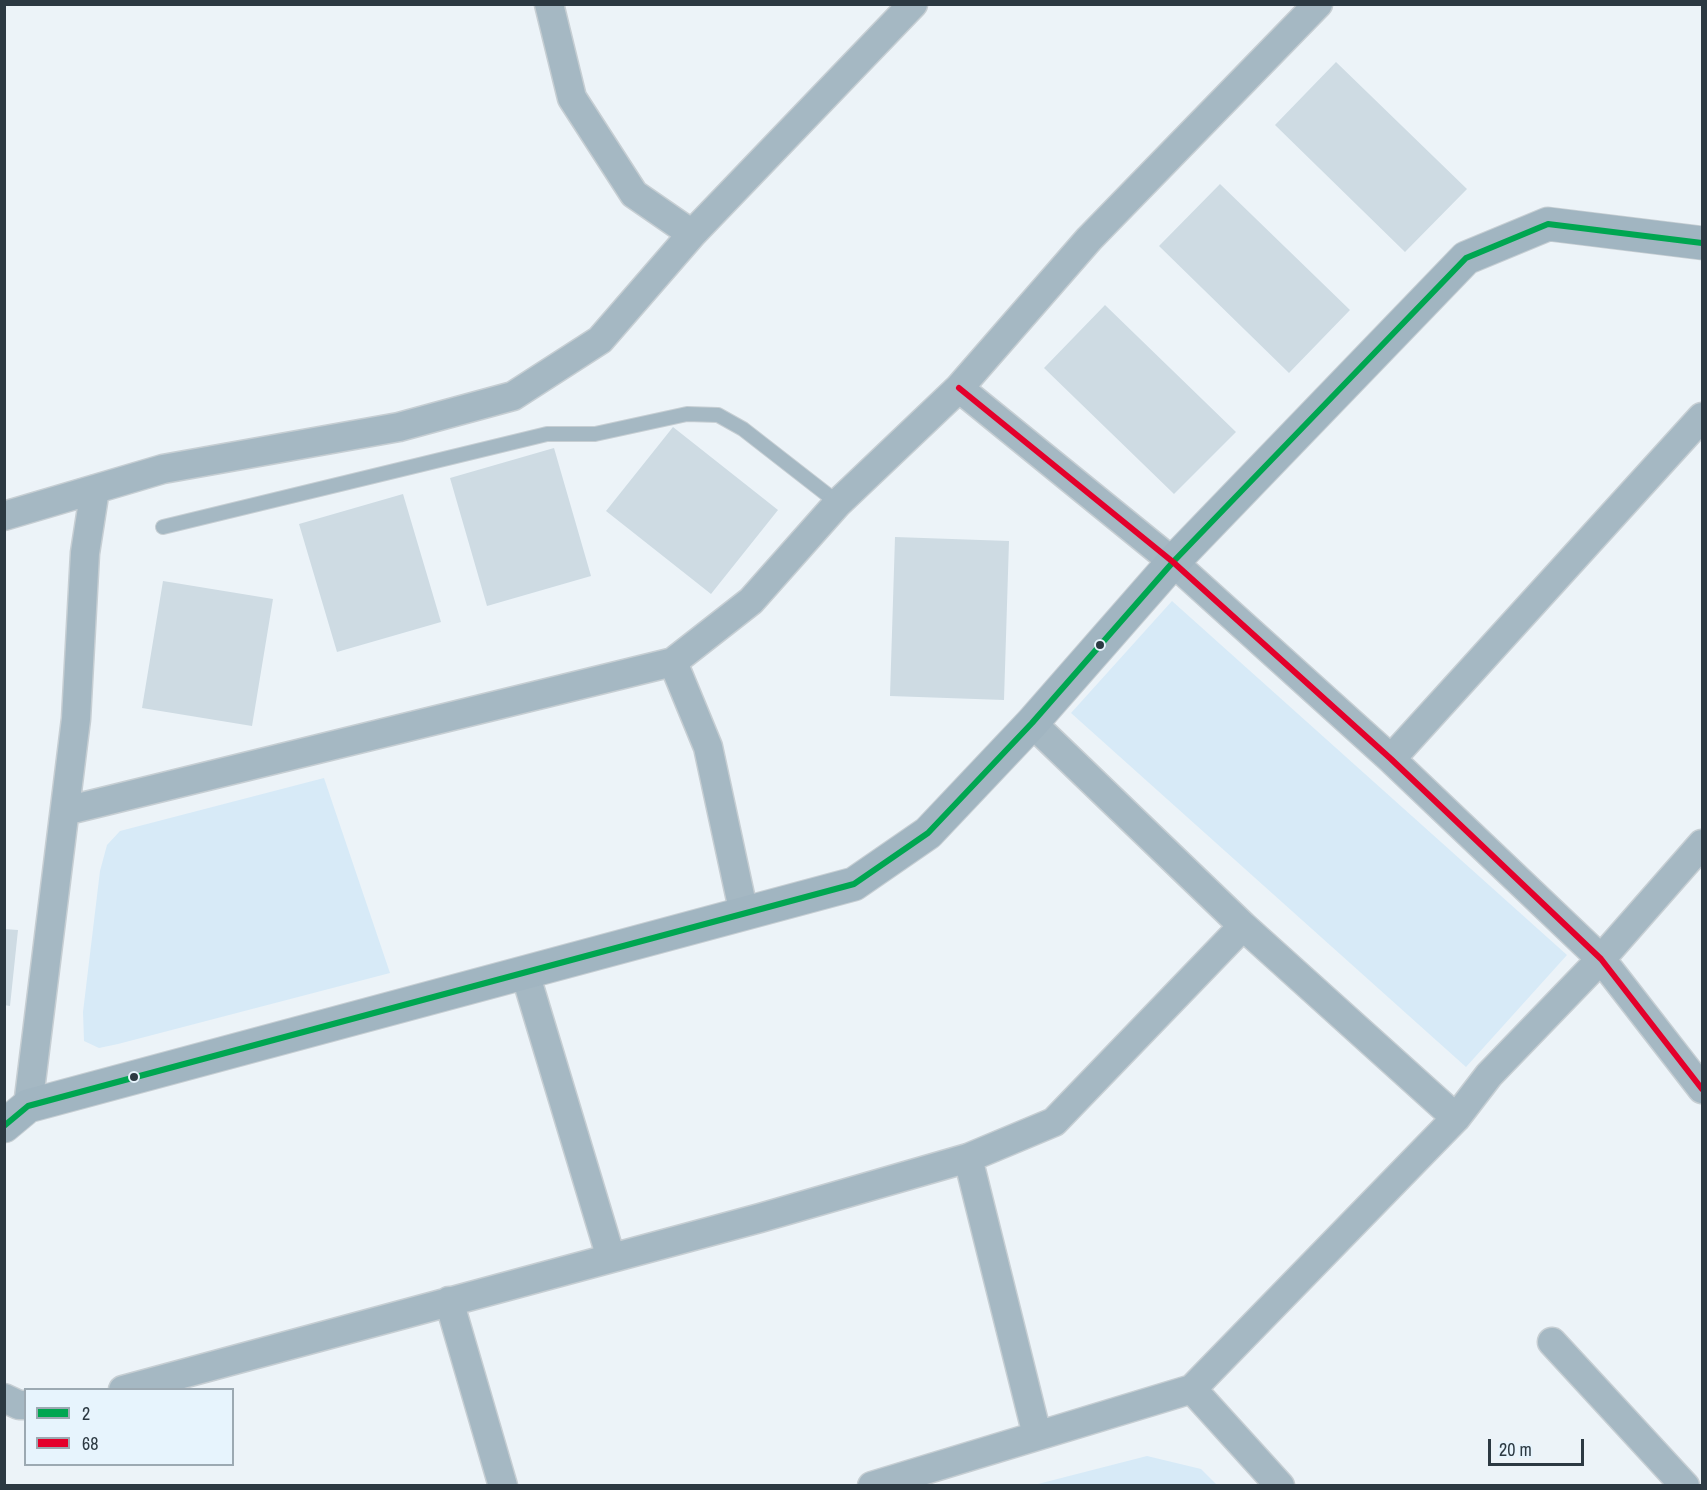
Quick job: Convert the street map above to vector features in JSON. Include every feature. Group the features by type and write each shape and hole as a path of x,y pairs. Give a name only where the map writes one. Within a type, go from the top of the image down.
{"street":[{"path":"549,4 572,98 634,194 692,234"},
{"path":"4,516 163,469 399,427 513,396 600,340 692,234 913,4"},
{"path":"64,811 674,662 751,601 838,503 959,388 1089,239 1318,4"},
{"path":"95,489 85,553 76,719 64,811 16,1116 525,973 854,884 928,833 1032,723 1173,562 1466,258 1548,224 1702,243"},
{"path":"959,388 1173,562 1391,759 1601,959 1702,1089"},
{"path":"1391,759 1702,417"},
{"path":"674,662 708,747 744,914"},
{"path":"1032,723 1243,926 1456,1118"},
{"path":"872,1485 933,1477 1037,1435 1192,1389 1456,1118 1489,1075 1601,959 1702,844"},
{"path":"127,1388 611,1258 968,1158 1054,1122 1243,926"},
{"path":"525,973 611,1258"},
{"path":"968,1158 1037,1435"},
{"path":"449,1301 503,1485"},
{"path":"1552,1342 1685,1485"},
{"path":"1192,1389 1280,1485"},
{"path":"4,1398 19,1406 24,1405"}],"lane":[{"path":"163,527 547,434 595,434 687,414 704,413 731,420 838,503"}],"shaded area":[{"path":"1172,601 1567,955 1466,1067 1071,713"},
{"path":"324,778 390,973 118,1044 99,1048 84,1041 83,1012 100,871 107,845 120,831"},
{"path":"1147,1456 1201,1469 1217,1485 1034,1485"}],"building":[{"path":"1336,62 1467,189 1405,252 1275,125"},
{"path":"1220,184 1350,310 1289,373 1159,246"},
{"path":"1105,305 1236,432 1174,494 1044,368"},
{"path":"673,427 778,510 711,594 606,511"},
{"path":"554,448 591,576 487,606 450,478"},
{"path":"403,494 441,622 337,652 299,524"},
{"path":"895,537 1009,541 1004,700 890,696"},
{"path":"163,581 273,599 252,726 142,708"},
{"path":"4,929 18,930 10,1006 4,1005"}],"transit line":[{"name":"2","path":"4,1126 28,1106 854,884 928,833 1032,723 1173,562 1466,258 1548,224 1702,243"},
{"name":"68","path":"959,388 1173,562 1391,759 1601,959 1702,1089"}]}
